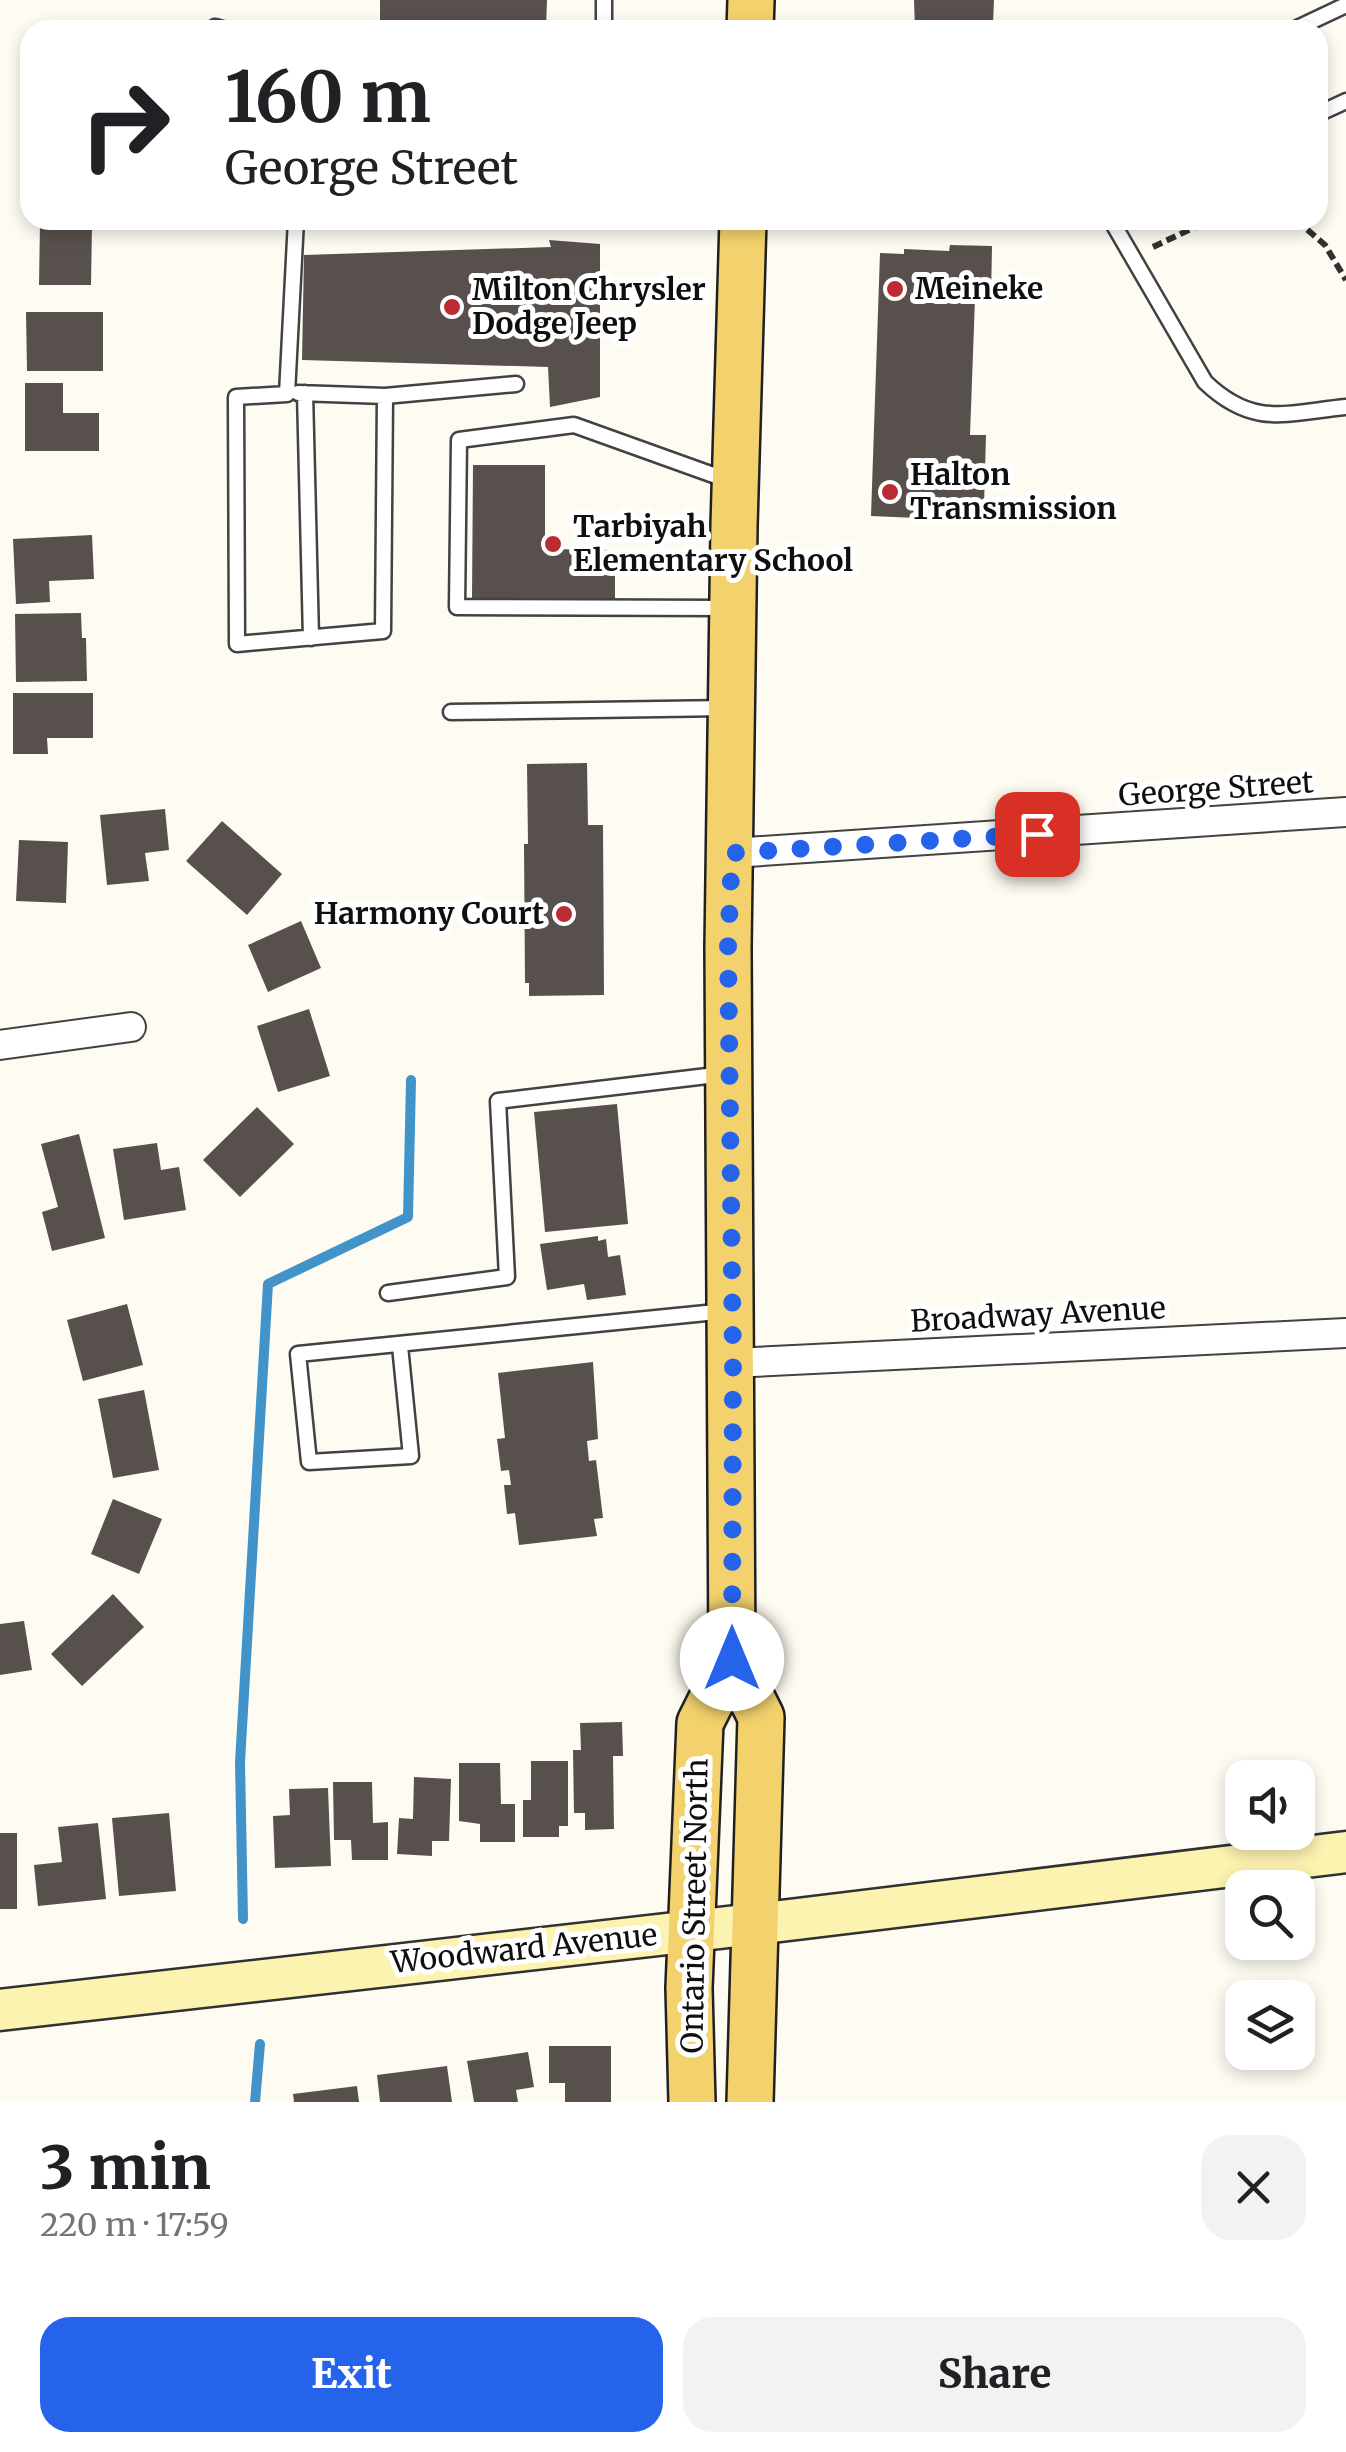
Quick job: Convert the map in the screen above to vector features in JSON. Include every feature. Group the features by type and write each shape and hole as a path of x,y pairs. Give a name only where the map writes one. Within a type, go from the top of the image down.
{"main road":[{"name":"Ontario Street North","path":"692,2102 691,1930 700,1723 732,1659 728,947 743,230"},
{"name":"Ontario Street North","path":"732,1659 762,1717 750,2102"}],"street":[{"name":"George Street","path":"732,853 1346,812"},
{"path":"0,1045 131,1027"},
{"name":"Broadway Avenue","path":"733,1362 1346,1333"},
{"name":"Woodward Avenue","path":"0,2010 1346,1852"}],"lane":[{"path":"1314,20 1346,5"},
{"path":"287,394 295,230"},
{"path":"1117,230 1205,382 1222,398 1260,415 1346,406"},
{"path":"384,396 383,631 237,644 236,397 305,393 384,396 516,384"},
{"path":"305,393 310,638"},
{"path":"734,608 457,608 459,440 574,425 736,483"},
{"path":"450,712 732,708"},
{"path":"388,1293 507,1277 498,1101 730,1074"},
{"path":"400,1346 411,1456 310,1462 298,1354 732,1310"}],"path":[{"path":"1132,257 1189,230"},
{"path":"1308,230 1326,245 1346,280"}],"building":[{"path":"380,0 547,0 546,20 380,20"},
{"path":"914,0 994,0 993,20 915,20"},
{"path":"40,230 92,230 91,285 39,285"},
{"name":"Milton Chrysler Dodge Jeep","path":"549,240 600,244 600,397 550,407 548,367 302,360 304,255 551,247"},
{"path":"950,245 992,246 991,300 975,299 970,435 986,435 984,506 962,506 962,512 918,510 917,518 871,516 880,253 904,254 904,249 949,251"},
{"path":"26,312 103,312 103,371 27,371"},
{"path":"25,383 63,383 63,413 99,413 99,451 25,451"},
{"path":"473,465 545,465 545,549 615,550 615,600 472,599"},
{"path":"92,535 94,579 49,581 50,602 16,604 13,539"},
{"path":"81,613 87,681 16,682 15,614"},
{"path":"13,693 93,693 93,738 47,738 48,754 13,754"},
{"name":"Harmony Court","path":"587,763 588,825 603,825 604,995 529,996 529,983 525,983 527,764"},
{"path":"165,809 169,850 145,853 149,881 107,885 100,815"},
{"path":"222,821 282,874 247,915 186,861"},
{"path":"19,840 68,842 66,903 16,901"},
{"path":"301,921 321,968 268,992 248,945"},
{"path":"309,1009 330,1076 278,1092 257,1026"},
{"path":"617,1104 628,1224 545,1232 534,1112"},
{"path":"257,1107 294,1144 240,1197 203,1160"},
{"path":"79,1134 105,1238 52,1251 42,1212 58,1207 41,1144"},
{"path":"157,1143 161,1170 179,1167 186,1210 124,1220 113,1149"},
{"path":"598,1236 598,1241 606,1239 608,1257 620,1255 626,1295 587,1300 584,1284 547,1290 540,1244"},
{"path":"127,1304 143,1365 83,1381 67,1320"},
{"path":"593,1362 598,1439 587,1441 589,1461 596,1460 603,1518 594,1519 597,1536 519,1545 515,1513 507,1514 504,1485 511,1485 509,1470 501,1471 497,1439 505,1438 498,1373"},
{"path":"144,1390 159,1470 113,1478 98,1399"},
{"path":"113,1499 162,1519 139,1574 91,1554"},
{"path":"113,1594 144,1627 82,1686 51,1654"},
{"path":"24,1621 32,1670 0,1675 0,1624"},
{"path":"622,1722 623,1756 613,1756 614,1829 585,1830 585,1813 574,1813 573,1750 581,1750 580,1723"},
{"path":"531,1761 568,1761 568,1826 559,1826 559,1837 523,1837 523,1800 531,1800"},
{"path":"459,1763 500,1763 501,1804 515,1804 515,1842 480,1842 480,1824 459,1821"},
{"path":"414,1777 451,1779 449,1841 432,1841 432,1856 397,1854 399,1818 413,1819"},
{"path":"333,1782 372,1782 373,1823 388,1822 388,1860 352,1860 351,1840 334,1840"},
{"path":"328,1788 331,1866 275,1868 273,1816 290,1815 289,1789"},
{"path":"169,1813 176,1891 119,1896 112,1818"},
{"path":"98,1823 106,1899 38,1906 34,1865 62,1862 58,1827"},
{"path":"0,1833 17,1833 17,1909 0,1909"},
{"path":"549,2046 611,2046 611,2102 565,2102 565,2083 549,2083"},
{"path":"528,2052 534,2087 516,2090 518,2102 474,2102 467,2061"},
{"path":"447,2066 452,2102 380,2102 377,2075"},
{"path":"357,2086 359,2102 294,2102 293,2094"}],"waterway":[{"path":"243,1919 240,1762 268,1284 408,1217 411,1080"},
{"path":"255,2102 260,2044"}],"place":[{"name":"Meineke","path":"895,289"},
{"name":"Milton Chrysler Dodge Jeep","path":"452,307"},
{"name":"Halton Transmission","path":"890,492"},
{"name":"Tarbiyah Elementary School","path":"553,544"},
{"name":"Harmony Court","path":"564,914"}],"route":[{"path":"732,1659 728,947 732,853 1037,834"}]}
